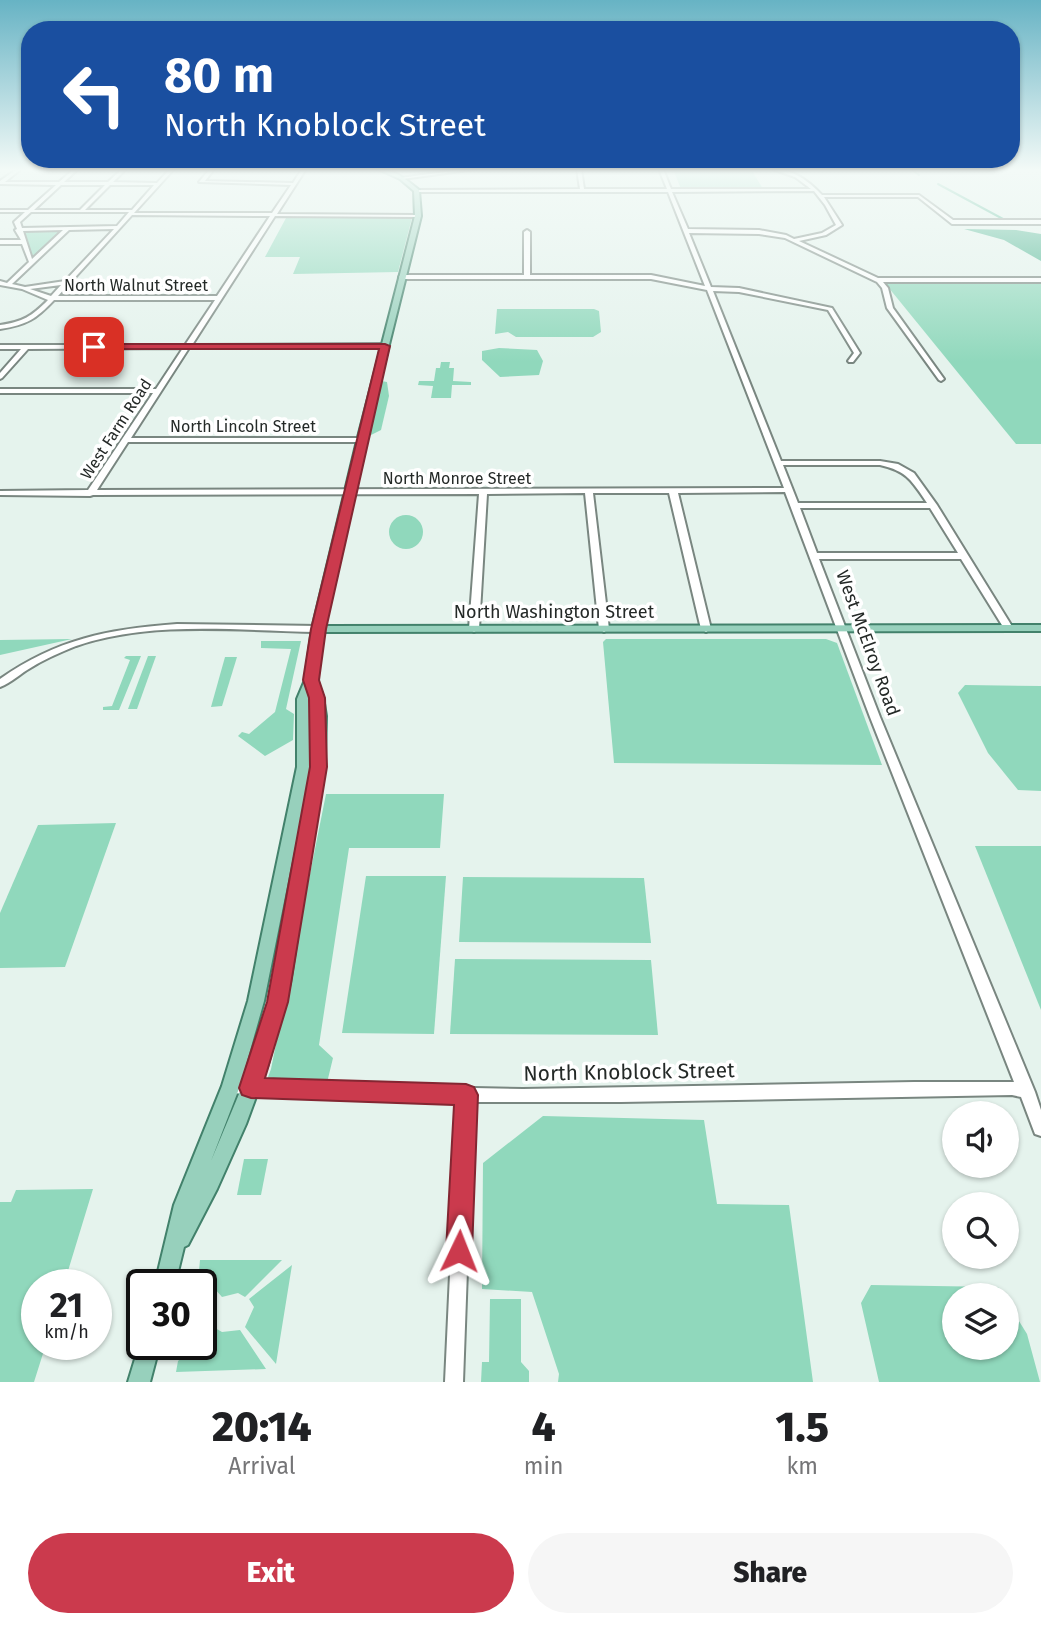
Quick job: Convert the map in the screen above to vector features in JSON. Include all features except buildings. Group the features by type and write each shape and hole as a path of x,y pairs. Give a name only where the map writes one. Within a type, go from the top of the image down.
{"main road":[{"path":"169,1269 184,1205 241,1087 304,767 303,699 311,680 318,629 349,492 413,233"},
{"name":"North Washington Street","path":"318,629 1041,628"},
{"path":"139,1382 145,1360"}],"street":[{"path":"2,242 36,233"},
{"path":"9,284 61,233"},
{"path":"0,327 31,319 114,233"},
{"name":"West Farm Road","path":"90,494 261,233"},
{"path":"527,233 527,277"},
{"name":"West McElroy Road","path":"688,233 815,556 874,717 1041,1129"},
{"path":"766,233 796,240 876,279 885,288 896,317 941,379"},
{"path":"796,240 825,233"},
{"path":"20,236 30,261 33,261"},
{"path":"402,277 651,277 710,289 752,292 830,309 856,350 851,361"},
{"path":"876,279 1041,280"},
{"path":"0,283 24,288 43,298 42,309"},
{"path":"24,288 67,283"},
{"name":"North Walnut Street","path":"43,298 219,299"},
{"path":"0,347 385,346"},
{"path":"0,377 26,347"},
{"path":"0,391 156,391"},
{"name":"North Lincoln Street","path":"124,440 361,440"},
{"path":"777,463 888,465 911,475 933,505 1008,628"},
{"name":"North Monroe Street","path":"0,493 788,490"},
{"path":"474,629 483,491"},
{"path":"673,491 706,629"},
{"path":"589,492 604,629"},
{"path":"795,506 933,505"},
{"path":"815,556 963,556"},
{"name":"North Washington Street","path":"0,684 39,658 70,645 117,632 146,628 318,629"},
{"name":"North Knoblock Street","path":"241,1087 466,1095 681,1094 825,1088 1012,1088 1027,1092"},
{"path":"454,1382 466,1095"}],"shaded area":[{"path":"24,233 58,233 31,258"},
{"path":"278,233 408,233 398,272 293,274 300,257 265,257"},
{"path":"980,233 1041,234 1041,261 1004,240"},
{"path":"884,282 1041,282 1041,444 1016,444"},
{"path":"497,309 594,309 599,311 601,332 593,337 516,337 508,332 495,334"},
{"path":"499,348 537,350 543,361 539,375 500,377 482,360 482,351"},
{"path":"441,362 450,362 449,368 454,368 453,381 471,382 471,385 452,385 451,398 431,398 433,386 418,385 419,381 434,381 436,368 440,368"},
{"path":"376,380 387,382 389,396 381,430 361,440"},
{"path":"406,515 418,520 423,532 418,544 406,549 394,544 389,532 394,520"},
{"path":"72,639 0,655 0,640"},
{"path":"606,639 826,639 837,643 882,765 614,763 603,642"},
{"path":"261,641 301,641 286,709 294,714 293,740 265,756 238,736 242,732 249,734 275,712 291,649 261,648"},
{"path":"141,656 119,710 103,710 103,707 112,706 130,660 124,658"},
{"path":"148,656 156,656 137,709 128,709"},
{"path":"225,657 237,657 222,706 211,707"},
{"path":"965,685 1041,686 1041,791 1018,790 988,753 958,693"},
{"path":"326,794 444,794 440,848 349,848 319,1045 333,1058 325,1091 264,1088 271,1069"},
{"path":"116,823 65,967 0,968 0,913 38,825"},
{"path":"975,846 1041,846 1041,1010"},
{"path":"366,876 446,876 434,1034 342,1033"},
{"path":"463,877 644,878 651,943 459,942"},
{"path":"455,959 651,960 658,1035 450,1034"},
{"path":"543,1116 704,1120 717,1204 789,1205 813,1382 558,1382 559,1374 532,1292 482,1289 483,1163"},
{"path":"244,1159 268,1159 261,1195 237,1195"},
{"path":"93,1189 69,1269 21,1269 21,1360 41,1360 34,1382 0,1382 0,1202 11,1202 16,1190"},
{"path":"200,1260 282,1260 245,1297 238,1293 222,1297 217,1291 217,1269 199,1269"},
{"path":"292,1265 276,1364 245,1327 254,1307 249,1299"},
{"path":"871,1285 942,1286 942,1360 1019,1360 1019,1321 1027,1334 1040,1382 879,1382 861,1303"},
{"path":"490,1299 521,1299 521,1362 529,1371 529,1382 481,1382 482,1362 489,1362"},
{"path":"217,1329 222,1332 240,1330 266,1369 176,1372 178,1361 217,1360"}],"route":[{"path":"94,347 385,346 318,629 311,680 317,698 318,767 278,1002 251,1088 466,1095 459,1251"}]}
